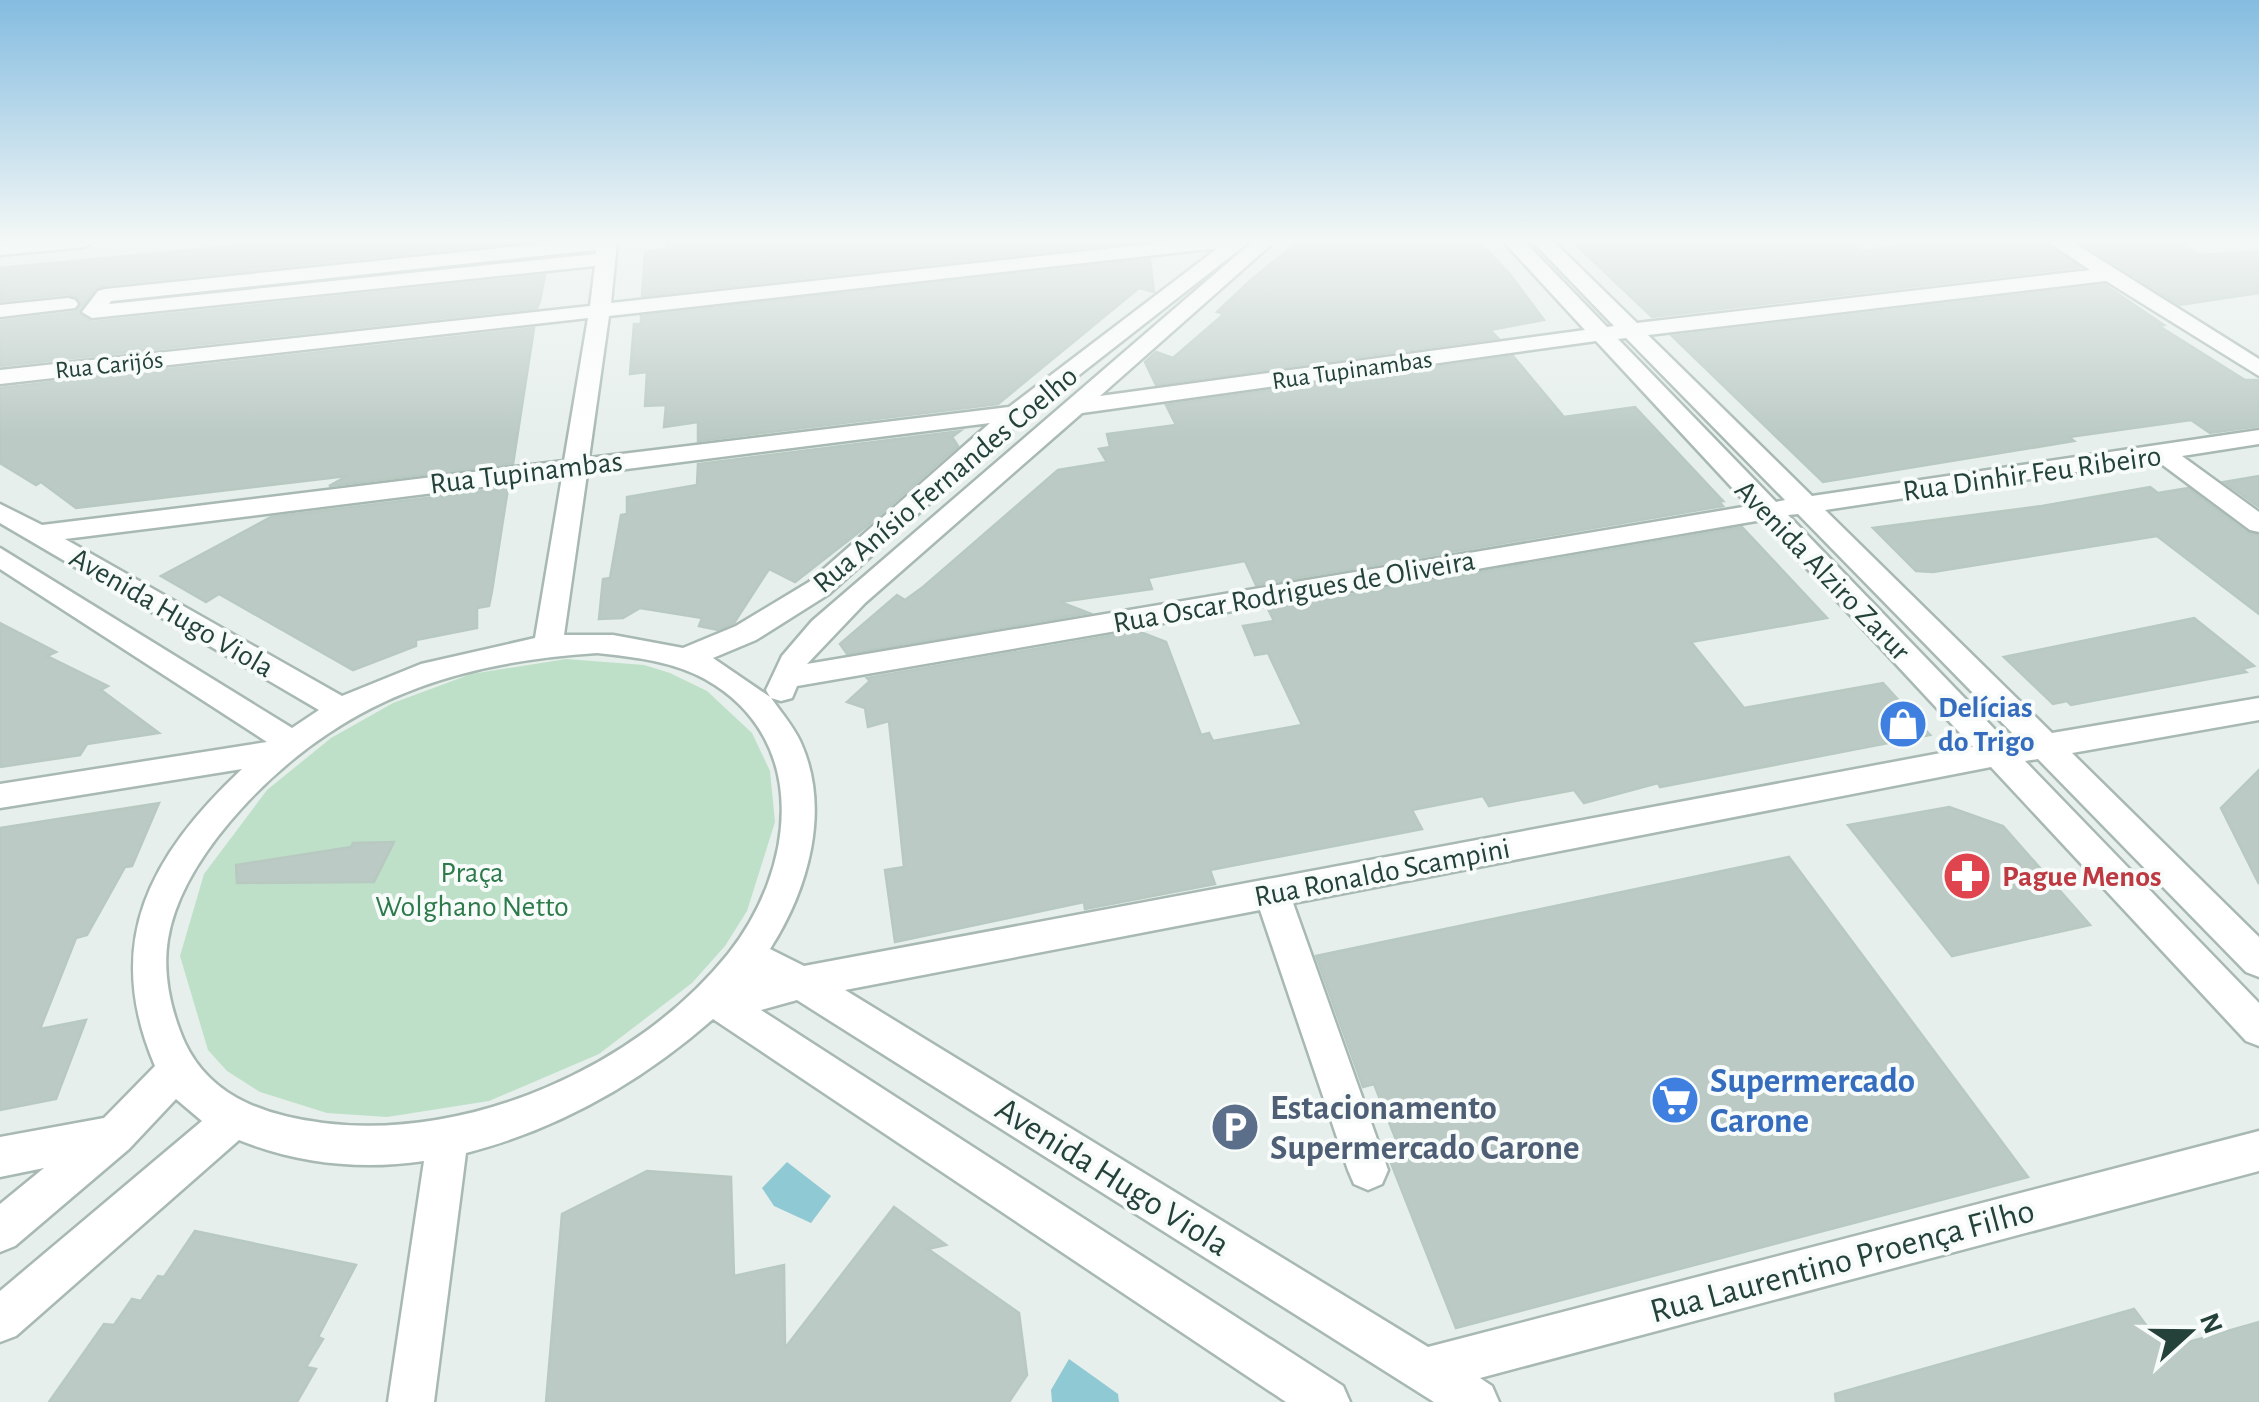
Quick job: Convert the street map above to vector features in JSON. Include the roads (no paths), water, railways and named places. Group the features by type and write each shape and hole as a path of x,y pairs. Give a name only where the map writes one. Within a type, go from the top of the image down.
{"street":[{"path":"0,311 44,306"},
{"path":"96,306 92,312 137,306"},
{"name":"Rua Carijós","path":"0,376 624,306"},
{"name":"Rua Anísio Fernandes Coelho","path":"684,658 746,633 819,588 1016,413 1158,306"},
{"name":"Rua Anísio Fernandes Coelho","path":"775,722 784,678 797,655 855,598 1172,322 1181,306"},
{"name":"Avenida Alziro Zarur","path":"1575,306 1765,512 2259,1029"},
{"name":"Avenida Alziro Zarur","path":"1607,306 2259,961"},
{"name":"Rua Tupinambas","path":"1072,407 1602,334 1836,306"},
{"path":"2161,306 2259,369"},
{"path":"548,644 600,309"},
{"path":"1146,312 1172,322"},
{"name":"Rua Tupinambas","path":"36,534 1016,413"},
{"name":"Rua Dinhir Feu Ribeiro","path":"1804,505 2259,437"},
{"path":"2164,454 2259,524"},
{"name":"Rua Oscar Rodrigues de Oliveira","path":"784,678 1804,505"},
{"name":"Avenida Hugo Viola","path":"0,512 344,711"},
{"name":"Avenida Hugo Viola","path":"0,557 288,747"},
{"path":"597,643 684,658 720,674 751,696 775,722 797,770 802,826 786,889 716,1001 638,1059 562,1100 448,1139 369,1147 296,1140 234,1119 202,1097 176,1070 149,998 154,924 186,858 230,801 288,747 344,711 412,678 480,656 548,644 597,643"},
{"name":"Rua Ronaldo Scampini","path":"716,1001 1999,754 2259,709"},
{"path":"0,796 288,747"},
{"path":"1272,893 1368,1170"},
{"name":"Avenida Hugo Viola","path":"748,955 801,983 1476,1402"},
{"path":"716,1001 1327,1402"},
{"path":"0,1231 114,1135 176,1070"},
{"path":"0,1320 234,1119"},
{"path":"0,1158 114,1135"},
{"path":"411,1402 448,1139"},
{"name":"Rua Laurentino Proença Filho","path":"1426,1370 2259,1151"}],"water":[{"path":"787,1162 831,1196 811,1223 774,1206 762,1188"},
{"path":"1069,1359 1118,1394 1119,1402 1052,1402 1051,1390"}],"place":[{"name":"Delícias do Trigo","path":"1903,724"},
{"name":"Pague Menos","path":"1967,876"},
{"name":"Supermercado Carone","path":"1675,1100"},
{"name":"Estacionamento Supermercado Carone","path":"1235,1127"}],"park label":[{"name":"Praça Wolghano Netto","path":"472,889"}]}
